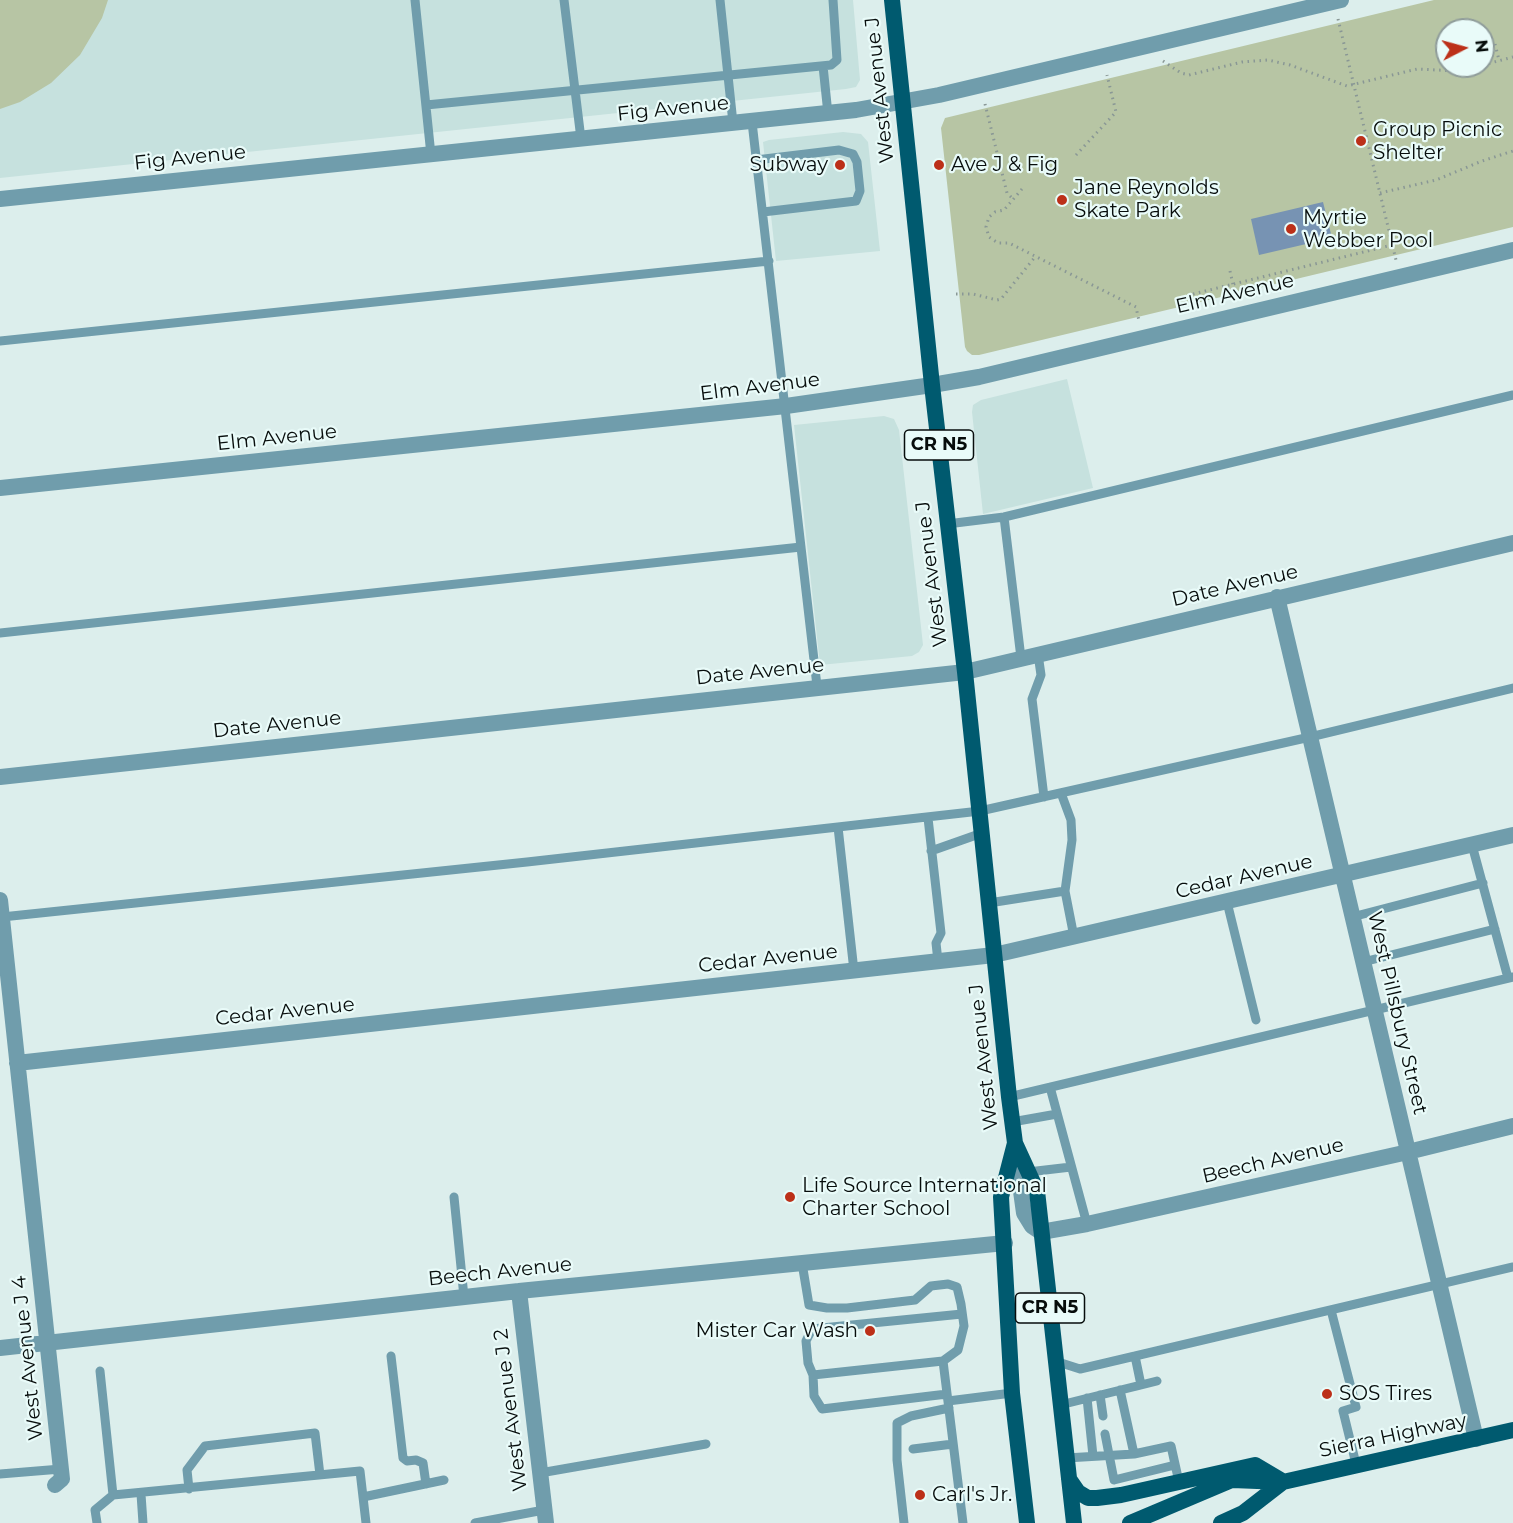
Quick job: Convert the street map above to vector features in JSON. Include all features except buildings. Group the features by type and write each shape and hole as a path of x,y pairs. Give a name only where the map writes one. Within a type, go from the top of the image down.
{"main road":[{"name":"West Avenue J","path":"892,0 1009,1097 1015,1143 1037,1191 1074,1523"},
{"name":"West Avenue J","path":"1015,1143 1001,1197 1012,1393 1027,1523"},
{"name":"Sierra Highway","path":"1130,1523 1232,1480 1283,1482 1513,1430"},
{"path":"1069,1478 1078,1492 1088,1498 1121,1495 1255,1465 1283,1482"},
{"name":"Sierra Highway","path":"1221,1523 1243,1514 1283,1482"}],"street":[{"name":"Fig Avenue","path":"0,199 828,114 939,95 1341,0"},
{"name":"Elm Avenue","path":"0,488 786,406 932,386 979,377 1513,250"},
{"name":"Date Avenue","path":"0,777 817,686 965,672 1513,543"},
{"name":"West Pillsbury Street","path":"1277,597 1476,1439"},
{"name":"Cedar Avenue","path":"17,1063 994,955 1513,836"},
{"name":"West Avenue J 4","path":"1,909 47,1342 58,1477"},
{"name":"Beech Avenue","path":"1041,1232 1088,1224 1513,1126"},
{"path":"1015,1143 1024,1213 1032,1226 1041,1232"},
{"name":"Beech Avenue","path":"0,1348 519,1291 1005,1243"},
{"name":"West Avenue J 2","path":"519,1291 545,1516"}],"lane":[{"path":"415,0 432,154"},
{"path":"564,0 581,139"},
{"path":"720,0 733,123"},
{"path":"426,105 831,65 837,60 834,0"},
{"path":"823,66 828,114"},
{"path":"752,122 817,686"},
{"path":"756,160 838,150 853,154 857,162 860,191 856,201 763,212"},
{"path":"0,341 769,261"},
{"path":"947,524 1004,517 1513,395"},
{"path":"1004,517 1022,658"},
{"path":"0,633 801,547"},
{"path":"1038,654 1041,675 1032,699 1044,797"},
{"path":"1,909 980,811 1310,737 1513,688"},
{"path":"1061,793 1071,820 1065,891 1074,937"},
{"path":"928,818 941,933 936,942 938,961"},
{"path":"838,827 854,971"},
{"path":"931,851 982,833"},
{"path":"1009,1097 1511,977 1472,845"},
{"path":"1352,917 1483,883"},
{"path":"989,903 1065,891"},
{"path":"1227,902 1256,1020"},
{"path":"1363,962 1495,929"},
{"path":"1050,1087 1088,1224"},
{"path":"1012,1122 1058,1114"},
{"path":"1028,1172 1071,1167"},
{"path":"454,1197 464,1297"},
{"path":"802,1263 809,1305 847,1308 915,1300 931,1286 948,1284 957,1287 962,1314 963,1326 958,1350 943,1361 813,1375"},
{"path":"1055,1360 1080,1370 1513,1267"},
{"path":"1332,1310 1356,1407 1343,1411 1356,1464"},
{"path":"962,1314 812,1329 806,1341 808,1363 813,1375 814,1396 822,1409 948,1401 1012,1393"},
{"path":"391,1356 403,1458 407,1461 416,1460 423,1463 426,1484"},
{"path":"1135,1356 1141,1385"},
{"path":"943,1361 963,1523"},
{"path":"100,1371 114,1496"},
{"path":"1060,1405 1157,1381"},
{"path":"1120,1390 1134,1454"},
{"path":"1100,1395 1102,1416"},
{"path":"1086,1398 1093,1456"},
{"path":"904,1523 897,1460 897,1423 948,1401"},
{"path":"189,1489 187,1470 205,1446 315,1433 320,1475"},
{"path":"1105,1434 1114,1480 1175,1465"},
{"path":"540,1473 706,1444"},
{"path":"913,1449 953,1444"},
{"path":"1066,1458 1134,1454 1171,1446 1179,1482"},
{"path":"97,1523 95,1510 114,1496 360,1471 366,1523"},
{"path":"0,1474 58,1477"},
{"path":"363,1497 444,1480"},
{"path":"141,1494 143,1523"},
{"path":"475,1523 545,1516"}],"path":[{"path":"1338,19 1396,260"},
{"path":"1495,44 1499,61"},
{"path":"1495,62 1513,57"},
{"path":"1163,61 1180,73 1189,75 1242,62 1268,60 1290,65 1347,86 1417,69 1435,70"},
{"path":"1076,155 1116,112 1107,75"},
{"path":"985,104 1007,193 1013,199"},
{"path":"1380,193 1436,180 1513,151"},
{"path":"1022,189 1004,210 995,212 989,217 986,224 987,235 1001,244 1010,243 1136,307 1139,321"},
{"path":"1193,294 1392,245"},
{"path":"956,294 973,294 1002,299 1036,257"},
{"path":"1230,271 1236,298"}],"shaded area":[{"path":"0,0 853,0 860,80 856,87 846,89 0,178"},
{"path":"843,132 861,134 868,142 880,251 776,261 763,142"},
{"path":"1067,379 1093,488 983,514 973,405 981,400"},
{"path":"884,416 894,419 899,430 923,645 919,652 912,656 820,665 794,425"}],"green space":[{"path":"0,0 108,0 102,18 80,55 51,83 20,102 0,109"},
{"path":"1434,0 1513,0 1513,227 979,355 972,355 965,347 941,128 945,118"}],"water":[{"name":"Myrtie Webber Pool","path":"1323,202 1332,238 1259,255 1251,219"}],"place":[{"name":"Group Picnic Shelter","path":"1361,141"},
{"name":"Subway","path":"840,165"},
{"name":"Ave J & Fig","path":"939,165"},
{"name":"Jane Reynolds Skate Park","path":"1062,200"},
{"name":"Myrtie Webber Pool","path":"1291,229"},
{"name":"Life Source International Charter School","path":"790,1197"},
{"name":"Mister Car Wash","path":"870,1331"},
{"name":"SOS Tires","path":"1327,1394"},
{"name":"Carl's Jr.","path":"920,1495"}]}
